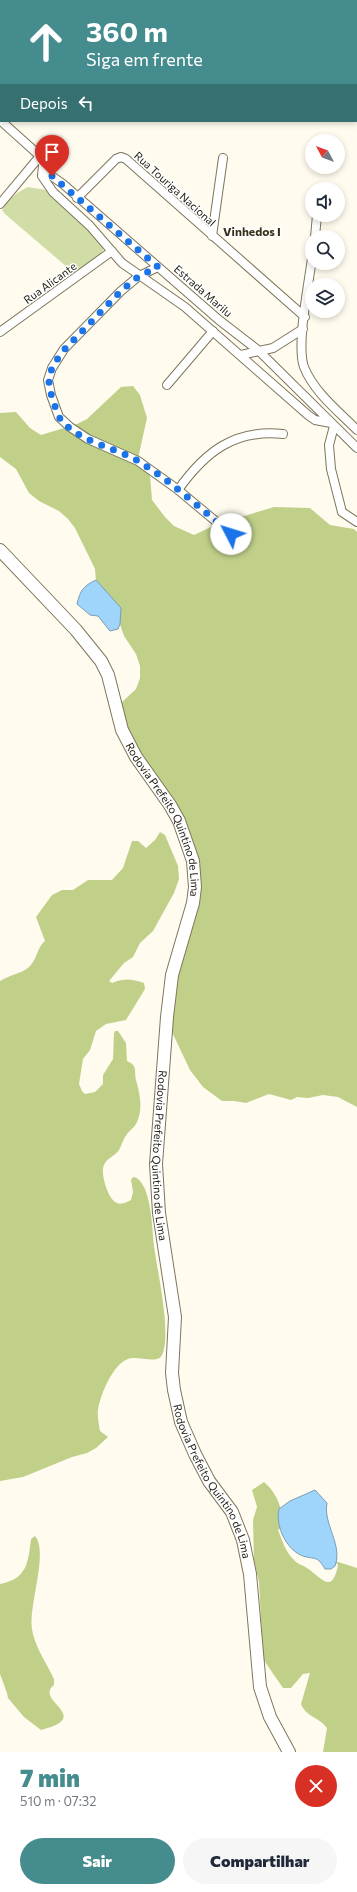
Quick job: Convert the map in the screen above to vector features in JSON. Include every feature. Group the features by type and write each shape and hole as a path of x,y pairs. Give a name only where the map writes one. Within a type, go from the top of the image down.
{"main road":[{"name":"Rodovia Prefeito Quintino de Lima","path":"0,550 76,630 101,661 108,675 122,730 136,757 170,805 179,821 191,855 195,887 193,903 177,958 171,988 156,1164 159,1213 175,1317 172,1373 181,1422 195,1454 210,1481 232,1512 243,1540 250,1574 260,1687 270,1718 289,1752"}],"street":[{"name":"Estrada Marilu","path":"2,122 42,160 46,172 219,320 259,352 357,448"},
{"name":"Rua Touriga Nacional","path":"77,198 111,163 121,157 126,159 305,317"},
{"path":"212,236 223,158"},
{"path":"0,204 42,160"},
{"path":"42,160 42,176 53,192 90,226 122,263 185,307 308,415 315,420 332,425 329,445 331,469 342,512 357,522"},
{"name":"Rua Alicante","path":"0,332 112,251"},
{"path":"158,267 139,276 121,291 64,350 52,368 48,380 51,395 59,417 70,427 88,439 138,461 178,490 231,534"},
{"path":"305,317 303,329 304,366 314,384 327,400 357,430"},
{"path":"241,355 273,348 303,329"},
{"path":"167,384 213,331"},
{"path":"178,490 188,476 221,446 249,434 283,434"}],"green space":[{"path":"28,187 46,190 80,221 104,248 100,255 74,273 5,214 2,210 7,202 20,191"},
{"path":"133,386 140,395 147,418 139,454 142,465 150,476 152,500 174,526 194,535 215,525 274,507 310,508 330,525 354,529 357,532 357,1107 338,1097 323,1095 308,1098 297,1097 291,1100 269,1094 246,1103 222,1101 203,1087 190,1070 172,1032 173,976 195,906 191,855 131,741 119,705 136,689 140,678 140,666 136,654 124,636 116,613 96,581 95,569 75,528 59,511 39,501 29,493 16,469 0,457 0,413 16,412 30,428 41,435 77,424 87,419 121,387"},
{"path":"160,832 165,835 178,866 179,879 174,893 153,931 140,943 133,957 124,963 109,981 112,983 121,980 128,980 144,983 145,989 126,1020 106,1024 96,1031 90,1050 83,1059 79,1084 85,1094 95,1092 103,1084 103,1075 113,1059 114,1033 115,1031 118,1031 126,1043 127,1061 133,1065 135,1069 140,1096 140,1112 136,1124 126,1136 119,1150 105,1163 103,1174 108,1192 114,1201 119,1204 131,1200 133,1192 131,1180 133,1177 142,1183 145,1189 150,1210 163,1302 165,1318 165,1345 162,1355 159,1358 151,1360 136,1358 128,1359 122,1362 112,1373 101,1396 98,1412 100,1431 108,1437 96,1448 87,1453 72,1457 23,1477 0,1481 0,981 26,969 34,961 40,947 45,941 36,917 52,895 62,890 73,890 88,880 112,880 123,868 132,841 138,841 146,848 155,840"},
{"path":"264,1482 276,1496 282,1513 283,1526 278,1530 286,1550 295,1561 326,1582 333,1580 336,1574 338,1565 335,1561 357,1568 357,1752 323,1752 327,1728 320,1721 309,1715 303,1709 301,1704 310,1673 303,1674 291,1688 283,1688 263,1659 259,1582 254,1560 253,1520 257,1507 252,1490"},
{"path":"35,1536 39,1544 40,1554 33,1607 32,1629 38,1648 54,1679 54,1685 50,1691 51,1697 63,1714 63,1719 56,1725 41,1730 24,1717 8,1698 0,1674 0,1584 9,1582 21,1574 29,1555 31,1539"}],"water":[{"path":"96,580 121,608 120,624 118,629 110,631 98,616 90,615 77,604 83,589 88,584"},
{"path":"315,1490 327,1503 328,1519 337,1550 335,1566 331,1569 325,1569 316,1559 297,1553 287,1543 280,1529 278,1515 279,1509 290,1501"}],"district":[{"name":"Vinhedos I","path":"252,232"}],"route":[{"path":"52,176 158,267 139,276 121,291 64,350 52,368 48,380 51,395 59,417 70,427 88,439 138,461 178,490 231,534"}]}
